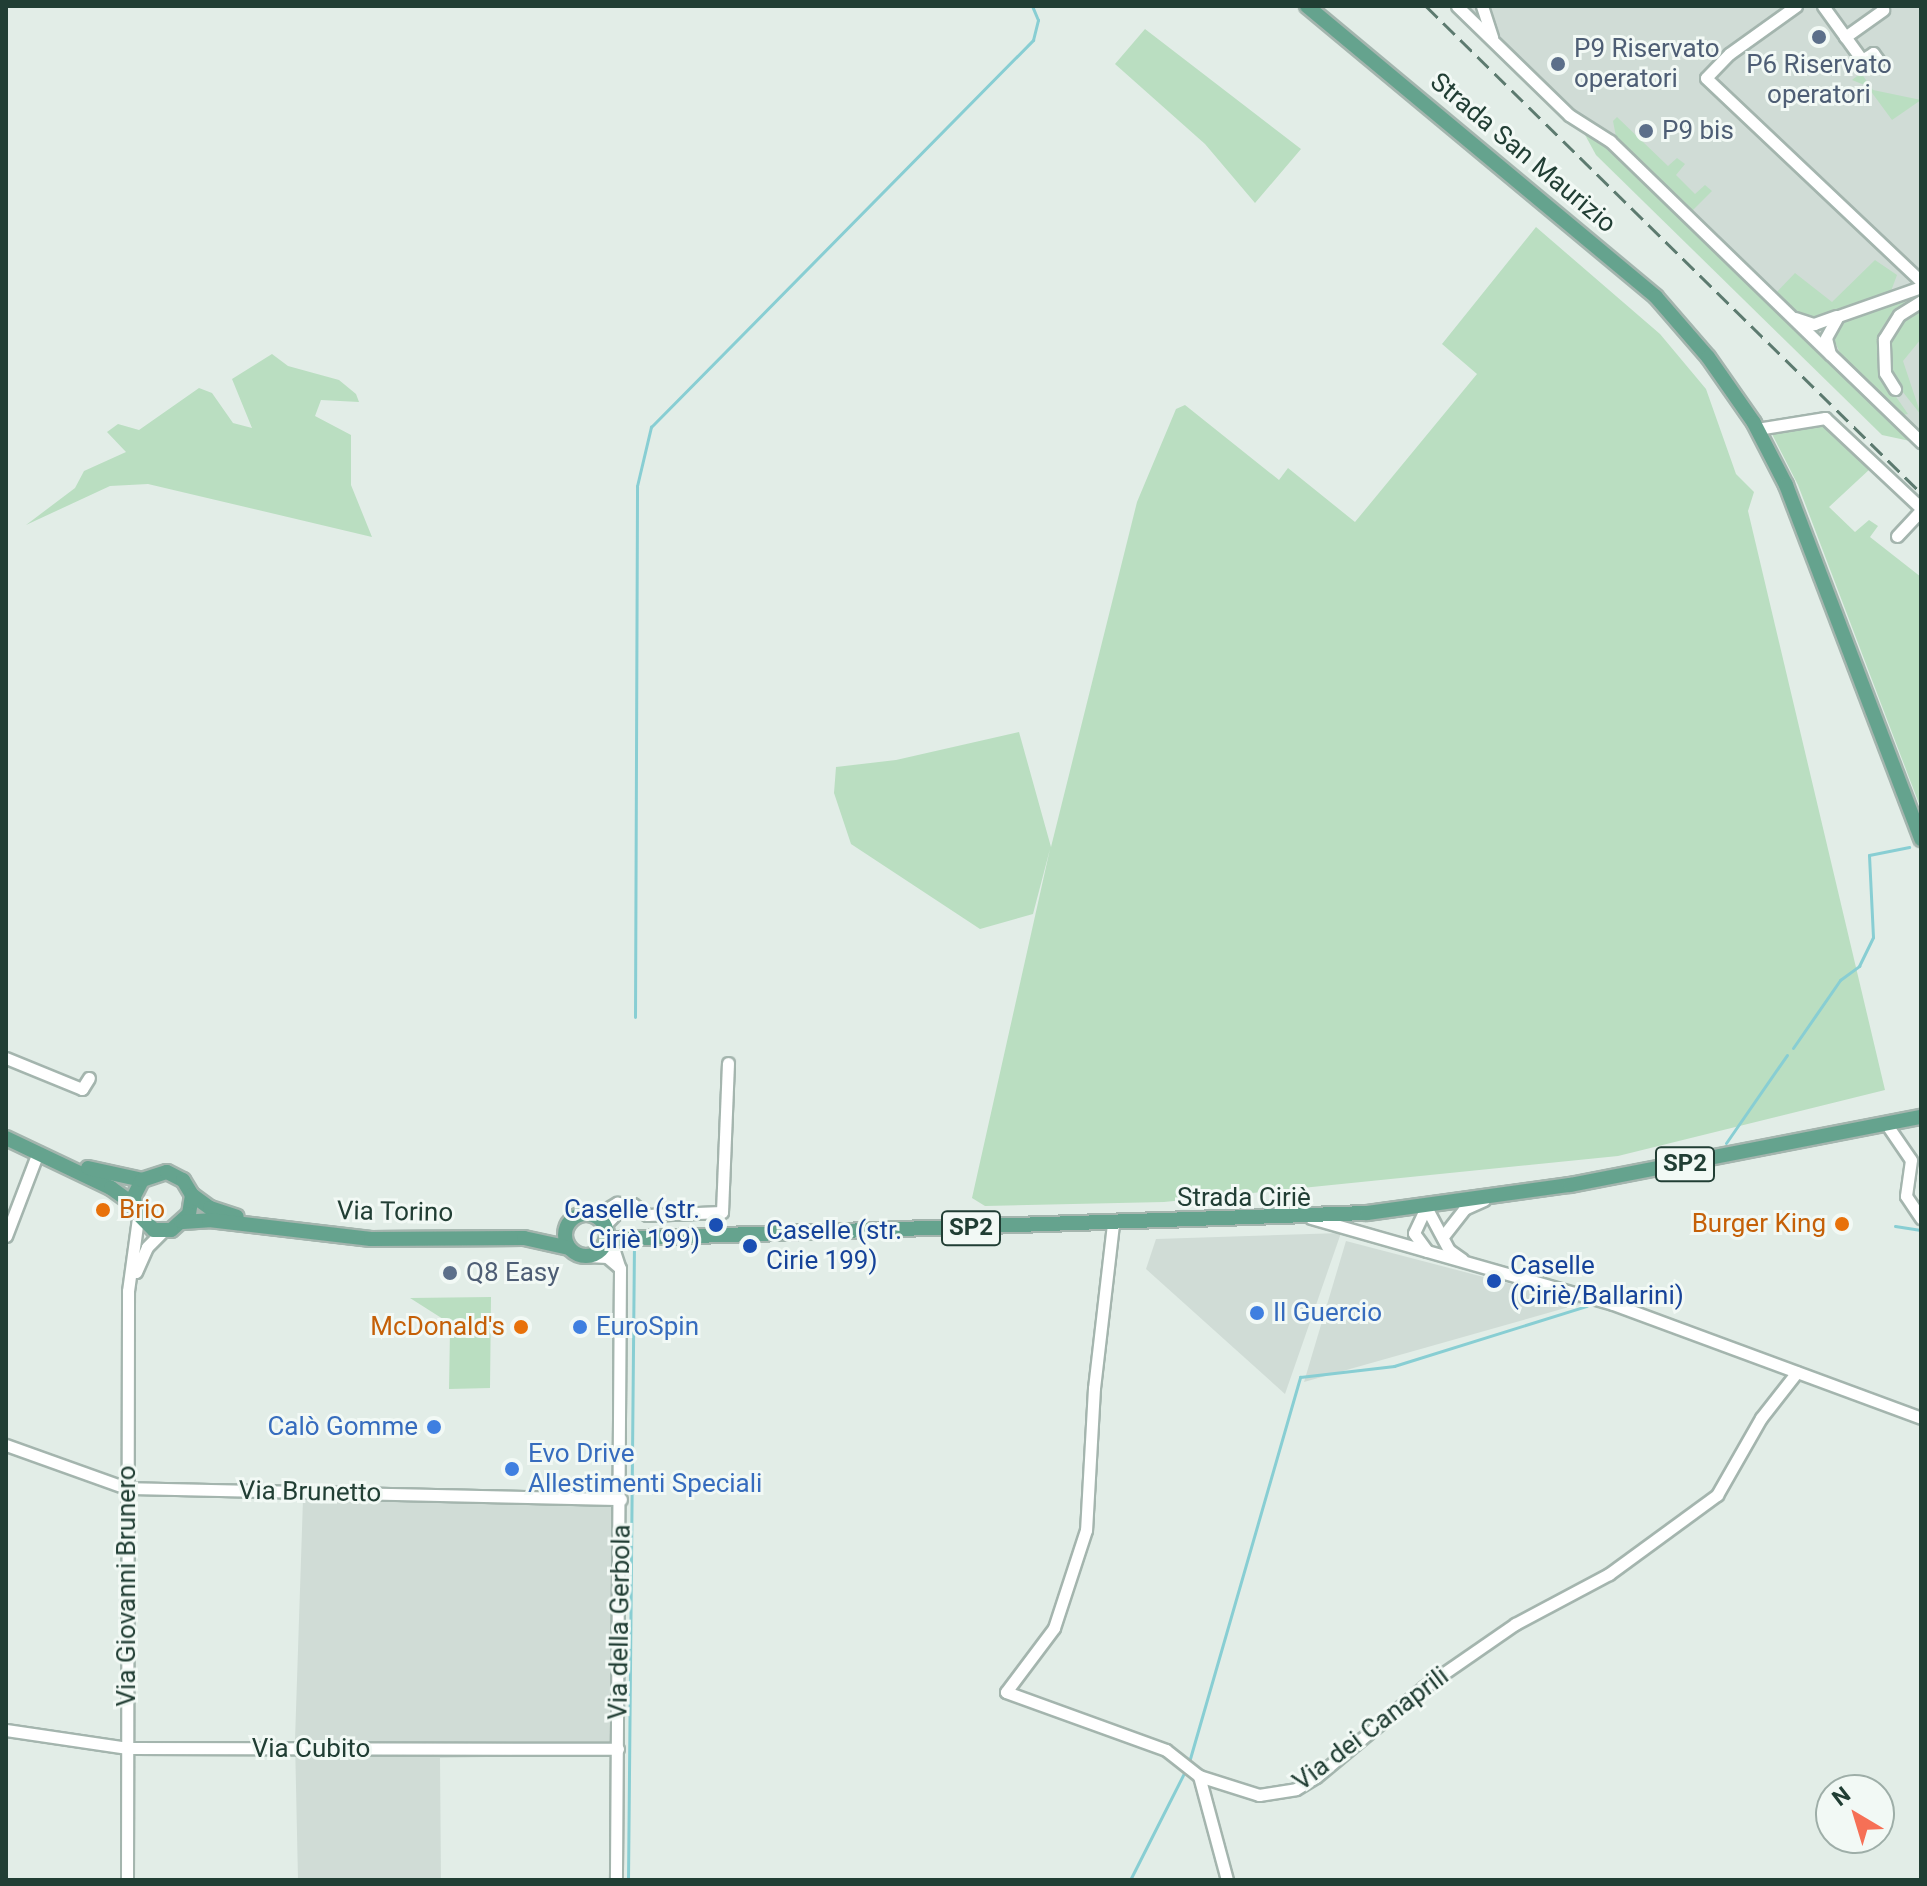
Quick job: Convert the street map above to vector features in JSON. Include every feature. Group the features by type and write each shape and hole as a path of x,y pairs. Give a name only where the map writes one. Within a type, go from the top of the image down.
{"main road":[{"name":"Strada San Maurizio","path":"1307,6 1557,211 1689,332 1757,429 1786,485 1921,839"},
{"name":"SP2","path":"1311,1218 1426,1207 1493,1196 1921,1117"},
{"path":"6,1138 42,1154 163,1231 183,1222 192,1195 183,1180 167,1172 142,1180 42,1154"},
{"path":"136,1211 142,1180"},
{"name":"Via Torino","path":"192,1195 210,1208 266,1227"},
{"path":"581,1214 604,1231 588,1256 569,1248 565,1235 569,1222 581,1214"},
{"name":"Strada Ciriè","path":"604,1231 631,1235 1311,1218"},
{"name":"Via Torino","path":"183,1222 209,1220 371,1239 524,1238 569,1248"},
{"name":"Via Torino","path":"524,1238 569,1222"}],"street":[{"path":"1457,6 1569,115 1610,141 1921,442"},
{"path":"1482,6 1493,41"},
{"path":"1788,314 1814,324 1921,284 1706,78 1729,54 1796,6"},
{"path":"1823,6 1862,60 1873,53 1878,60"},
{"path":"1845,37 1883,10"},
{"path":"1895,261 1903,293"},
{"path":"1895,389 1885,373 1884,339 1899,315 1921,301"},
{"path":"1830,354 1828,331 1841,314"},
{"path":"1757,429 1825,418 1921,509 1897,536"},
{"path":"6,1058 82,1089 89,1078"},
{"path":"620,1269 604,1231 628,1203 647,1215 722,1212 728,1063"},
{"path":"1887,1125 1911,1160 1906,1196 1921,1218"},
{"path":"6,1236 42,1154"},
{"path":"1444,1235 1464,1209 1493,1196"},
{"path":"1426,1207 1456,1257 1485,1268"},
{"path":"1426,1207 1414,1233 1430,1254"},
{"name":"Via Giovanni Brunero","path":"127,1880 128,1291 136,1211"},
{"name":"Strada Ciriè","path":"1311,1218 1601,1300 1921,1418"},
{"name":"Via dei Canaprili","path":"1113,1224 1094,1388 1086,1530 1054,1628 1006,1692 1166,1750 1199,1776 1276,1795 1316,1777 1424,1687 1515,1624 1609,1574 1717,1495 1761,1418 1797,1372"},
{"name":"Via Giovanni Brunero","path":"128,1291 147,1247 163,1231"},
{"path":"588,1256 607,1257 620,1269"},
{"name":"Via della Gerbola","path":"616,1880 621,1499 620,1269"},
{"name":"Via Brunetto","path":"6,1445 126,1488 621,1499"},
{"name":"Via Cubito","path":"6,1730 128,1748 618,1749"},
{"path":"1199,1776 1227,1880"}],"shaded area":[{"path":"1449,6 1921,6 1921,450 1606,145 1569,125"},
{"path":"1341,1233 1285,1394 1146,1269 1156,1239"},
{"path":"1346,1241 1583,1303 1304,1382"},
{"path":"619,1492 616,1754 440,1758 441,1880 298,1880 295,1740 303,1499"}],"green space":[{"path":"1145,29 1301,149 1255,203 1205,144 1115,64"},
{"path":"1861,73 1873,90 1921,100 1892,120 1867,86 1852,80"},
{"path":"1617,117 1668,166 1677,158 1685,164 1676,175 1695,194 1705,185 1712,191 1690,213 1617,142 1613,121"},
{"path":"1584,133 1606,145 1910,441 1882,435 1596,155"},
{"path":"1536,227 1660,334 1706,389 1736,474 1754,492 1748,511 1885,1090 1618,1156 1164,1202 985,1206 972,1198 1050,849 1033,914 980,929 851,844 834,793 836,767 896,760 1019,732 1051,847 1137,502 1176,409 1185,405 1279,480 1288,468 1355,522 1477,374 1442,344"},
{"path":"1875,260 1897,275 1891,291 1812,319 1794,314 1773,296 1795,273 1832,302"},
{"path":"1918,295 1894,311 1881,329 1877,353 1881,375 1908,414 1903,415 1843,359 1834,340 1847,318"},
{"path":"1921,305 1921,339 1903,361 1921,415 1895,382 1888,352 1898,322"},
{"path":"272,354 288,366 339,380 356,394 359,402 321,400 315,416 351,435 351,485 372,537 148,484 110,486 26,525 75,488 84,471 126,452 107,432 118,424 139,430 199,388 212,393 233,423 252,428 232,379"},
{"path":"1827,424 1871,468 1829,507 1855,532 1869,520 1878,526 1870,537 1921,577 1921,809 1798,485 1771,432"},
{"path":"491,1297 490,1388 449,1389 450,1330 443,1319 410,1298"}],"waterway":[{"path":"635,1017 637,486 651,427 1033,40 1038,20 1032,6"},
{"path":"1793,1048 1840,980 1859,966 1873,937 1869,855 1909,847"},
{"path":"1726,1143 1787,1055"},
{"path":"1895,1226 1921,1230"},
{"path":"628,1880 634,1244"},
{"path":"1189,1762 1300,1377 1394,1366 1587,1306"},
{"path":"1130,1880 1186,1769"}],"railway":[{"path":"1426,6 1921,493"}],"place":[{"name":"P6 Riservato operatori","path":"1819,37"},
{"name":"P9 Riservato operatori","path":"1558,64"},
{"name":"P9 bis","path":"1646,131"},
{"name":"Brio","path":"103,1210"},
{"name":"Burger King","path":"1842,1224"},
{"name":"Caselle (str. Ciriè 199)","path":"716,1225"},
{"name":"Caselle (str. Cirie 199)","path":"750,1246"},
{"name":"Q8 Easy","path":"450,1273"},
{"name":"Caselle (Ciriè/Ballarini)","path":"1494,1281"},
{"name":"Il Guercio","path":"1257,1313"},
{"name":"McDonald's","path":"521,1327"},
{"name":"EuroSpin","path":"580,1327"},
{"name":"Calò Gomme","path":"434,1427"},
{"name":"Evo Drive Allestimenti Speciali","path":"512,1469"}]}
